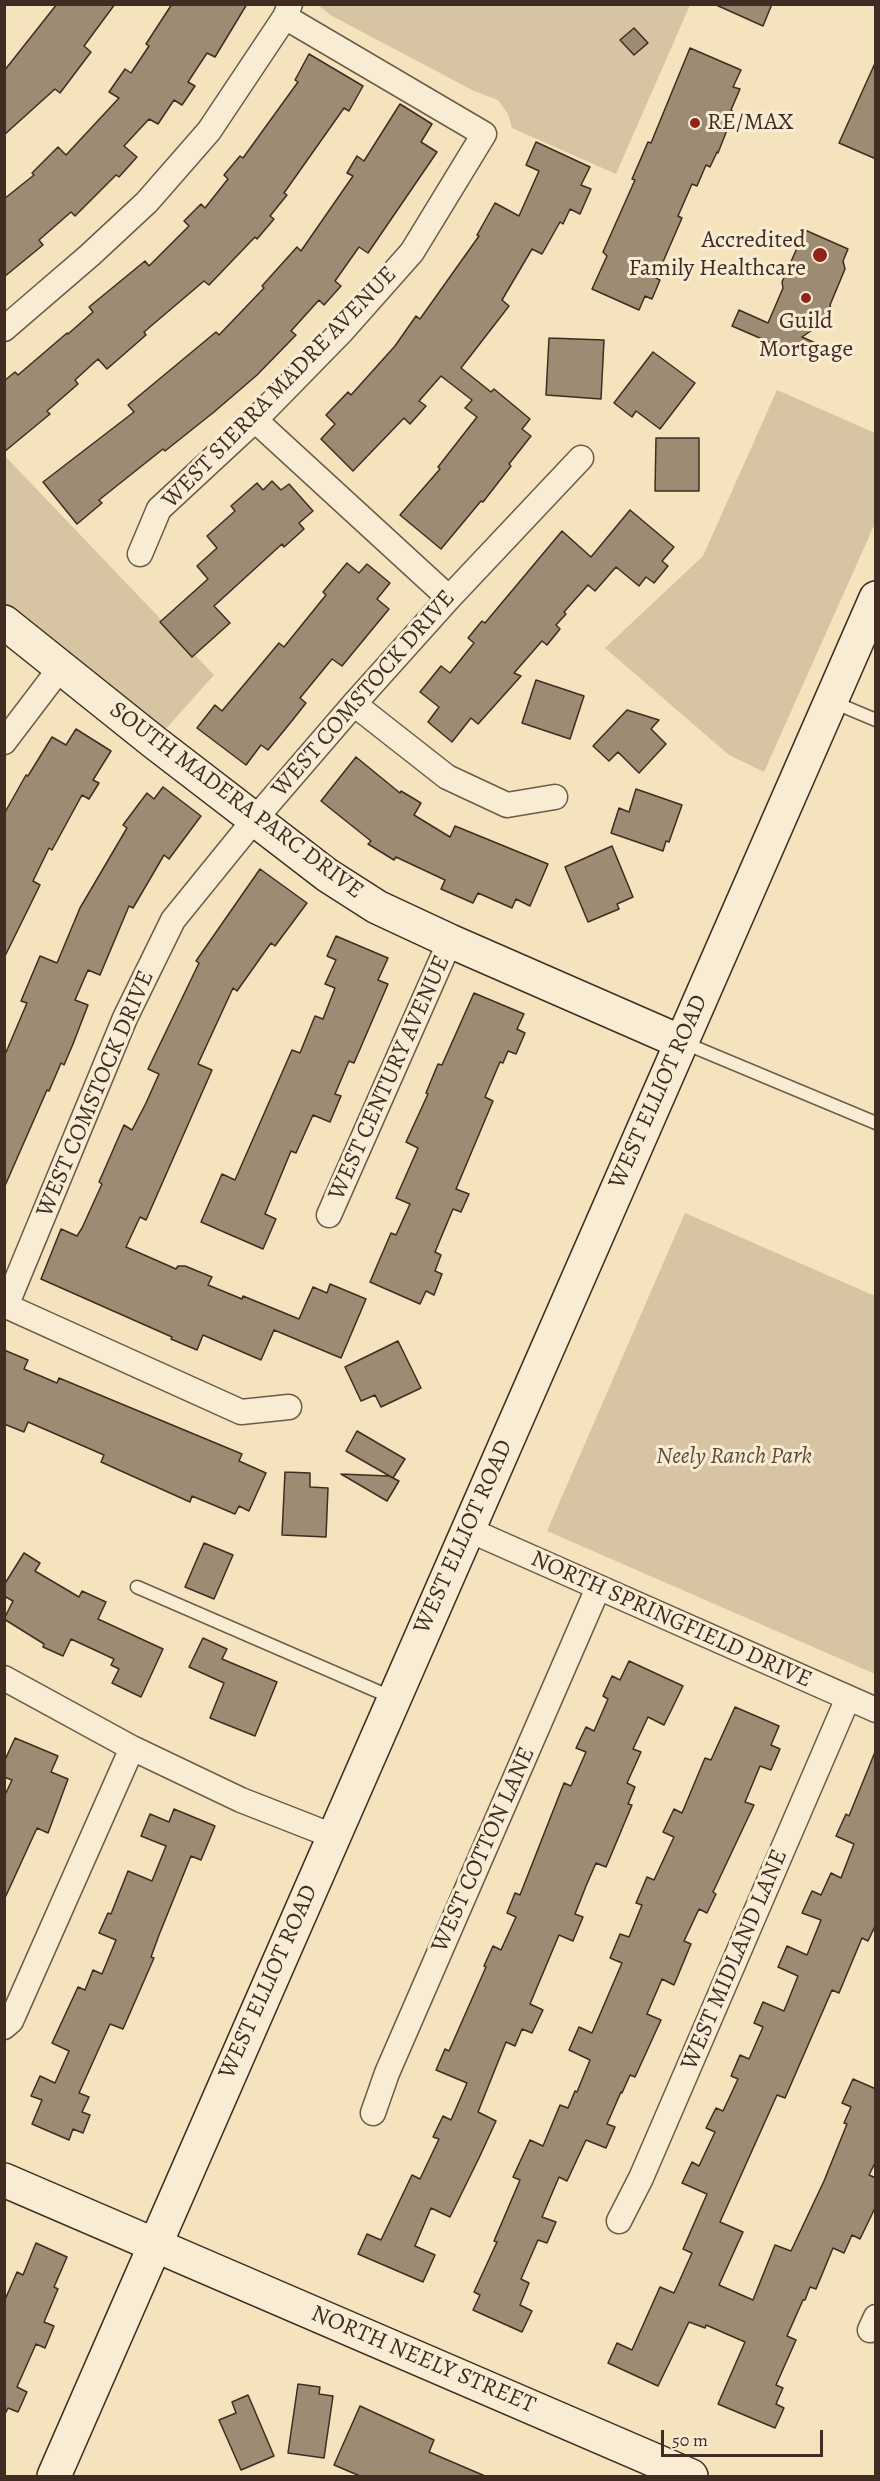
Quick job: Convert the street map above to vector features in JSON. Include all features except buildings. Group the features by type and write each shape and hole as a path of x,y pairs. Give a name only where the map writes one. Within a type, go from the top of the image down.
{"main road":[{"name":"WEST ELLIOT ROAD","path":"54,2476 876,598"},
{"name":"SOUTH MADERA PARC DRIVE","path":"4,622 153,742 327,875 377,907 681,1042"},
{"name":"NORTH NEELY STREET","path":"5,2182 154,2245 651,2469 691,2476"}],"street":[{"name":"WEST SIERRA MADRE AVENUE","path":"140,554 159,509 255,420 342,331 412,252 484,134 287,11"},
{"path":"4,329 147,202 209,131 287,11"},
{"path":"255,420 449,598"},
{"name":"WEST COMSTOCK DRIVE","path":"5,1305 125,1018 173,920 255,819 354,704 449,598 581,458"},
{"path":"4,742 61,667"},
{"path":"354,704 447,777 507,805 555,797"},
{"name":"WEST CENTURY AVENUE","path":"329,1215 450,941"},
{"path":"5,1305 241,1412 289,1407"},
{"name":"NORTH SPRINGFIELD DRIVE","path":"468,1530 876,1710"},
{"name":"WEST COTTON LANE","path":"373,2113 387,2073 598,1588"},
{"path":"4,1678 132,1748 241,1800 333,1836"},
{"name":"WEST MIDLAND LANE","path":"619,2222 641,2178 848,1698"},
{"path":"4,2027 10,2021 132,1748"}],"lane":[{"path":"831,701 876,720"},
{"path":"681,1042 876,1123"},
{"path":"137,1587 394,1698"}],"green space":[{"path":"318,5 690,5 616,174 512,128 508,114 498,100 474,91 332,16"},
{"path":"777,390 875,433 876,521 764,772 729,755 605,648 703,556"},
{"path":"4,455 214,675 154,742 5,622"},
{"name":"Neely Ranch Park","path":"685,1213 875,1296 875,1674 547,1531"}],"place":[{"name":"RE/MAX","path":"695,123"},
{"name":"Accredited Family Healthcare","path":"820,255"},
{"name":"Guild Mortgage","path":"806,298"}]}
